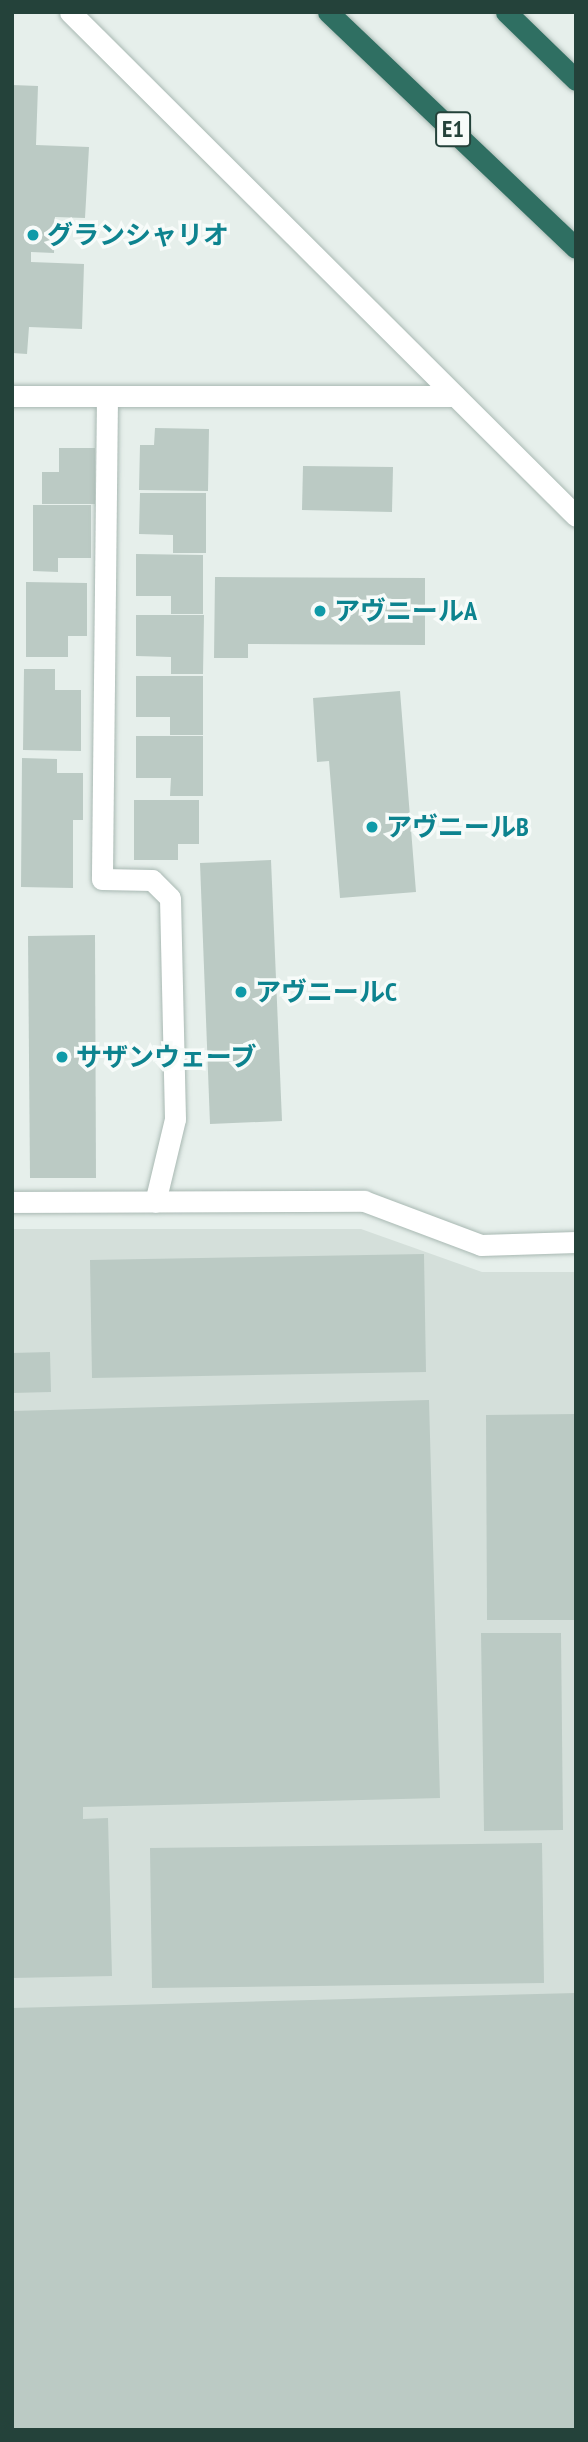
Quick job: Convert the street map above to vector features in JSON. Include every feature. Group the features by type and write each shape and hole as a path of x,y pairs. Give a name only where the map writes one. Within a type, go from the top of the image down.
{"highway":[{"name":"E1","path":"328,12 576,248"},
{"path":"506,12 576,80"}],"street":[{"path":"70,12 576,516"},
{"path":"12,396 455,396"},
{"path":"107,396 102,879 152,880 170,898 175,1119 155,1202"},
{"path":"12,1202 364,1201 481,1245 576,1242"}],"shaded area":[{"path":"12,1229 361,1229 482,1272 576,1272 576,2430 12,2430"}],"building":[{"name":"グランシャリオ","path":"12,85 38,86 36,145 89,147 85,218 55,217 54,253 31,252 31,262 84,264 82,329 29,327 27,354 12,353"},
{"path":"155,428 209,429 208,491 139,490 140,445 154,445"},
{"path":"59,448 95,448 95,504 42,504 42,472 59,472"},
{"path":"303,466 393,467 392,512 302,510"},
{"path":"140,493 206,493 206,553 173,553 173,535 139,534"},
{"path":"33,505 91,505 91,558 58,558 58,572 33,571"},
{"path":"136,554 203,555 203,614 171,614 171,596 136,596"},
{"name":"アヴニールA","path":"215,577 425,578 425,645 248,644 248,658 214,658"},
{"path":"26,582 87,583 87,636 68,636 68,657 26,657"},
{"path":"136,615 204,615 203,674 171,674 171,657 136,656"},
{"path":"24,669 55,669 55,690 81,690 81,751 23,750"},
{"path":"136,676 203,676 203,735 170,735 170,717 136,717"},
{"name":"アヴニールB","path":"400,691 416,892 340,898 329,761 317,762 313,698"},
{"path":"136,736 203,736 203,796 170,796 171,778 136,778"},
{"path":"22,758 57,759 57,773 83,773 83,820 73,820 73,888 21,887"},
{"path":"134,800 199,800 199,844 178,844 178,860 134,860"},
{"name":"アヴニールC","path":"271,860 282,1121 210,1124 200,863"},
{"name":"サザンウェーブ","path":"95,935 96,1178 30,1178 28,936"},
{"path":"424,1254 426,1372 92,1378 90,1260"},
{"path":"50,1352 51,1392 12,1393 12,1353"},
{"path":"429,1400 440,1798 83,1807 83,1819 108,1818 112,1976 12,1978 12,1411"},
{"path":"576,1414 576,1620 487,1620 486,1415"},
{"path":"481,1633 561,1633 563,1830 484,1831"},
{"path":"542,1843 544,1983 152,1988 150,1848"},
{"path":"576,1993 576,2430 12,2430 12,2008"}],"place":[{"name":"グランシャリオ","path":"33,235"},
{"name":"アヴニールA","path":"320,611"},
{"name":"アヴニールB","path":"372,827"},
{"name":"アヴニールC","path":"241,992"},
{"name":"サザンウェーブ","path":"62,1057"}]}
